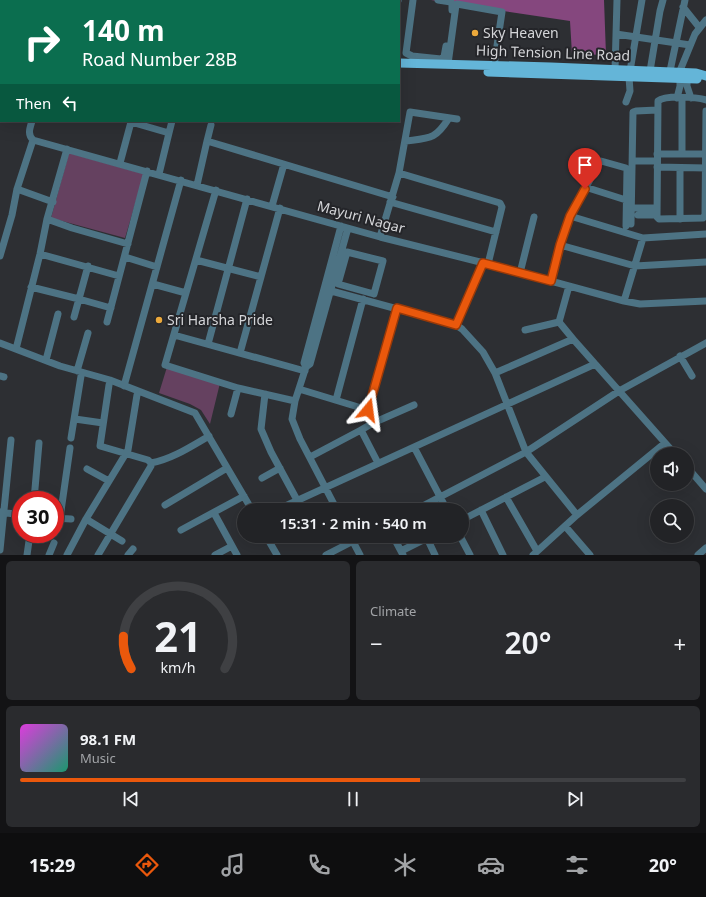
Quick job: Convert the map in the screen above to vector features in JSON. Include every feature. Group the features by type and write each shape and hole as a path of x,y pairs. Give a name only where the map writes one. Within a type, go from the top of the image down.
{"main road":[{"name":"High Tension Line Road","path":"400,63 413,60 448,64 615,70 629,73 650,71 679,75"},
{"name":"High Tension Line Road","path":"400,69 679,75 696,73 706,76"}],"street":[{"path":"413,0 406,51 413,60"},
{"path":"438,0 451,2 452,4 444,58 438,62"},
{"path":"615,70 617,0"},
{"path":"626,102 630,91 629,73 642,0"},
{"path":"650,71 663,0"},
{"path":"448,64 457,4 502,12 494,66"},
{"path":"684,4 700,28"},
{"path":"682,154 680,86 676,44 684,4"},
{"path":"679,75 695,34 706,20"},
{"path":"616,34 690,45"},
{"path":"679,75 687,86 691,98"},
{"path":"706,100 691,98 662,98 658,101 657,212 659,219 703,218 705,216 706,111"},
{"path":"551,281 560,245 570,216 598,165 602,161 626,168 628,172 626,200 629,225 632,208 633,112 657,110"},
{"path":"380,237 399,173 410,112 457,119"},
{"path":"405,141 433,136 442,128 449,118"},
{"path":"0,256 12,215 17,189 33,140 29,133 32,122"},
{"path":"120,163 131,122 169,133"},
{"path":"159,174 172,122"},
{"path":"196,185 211,125"},
{"name":"Mayuri Nagar","path":"33,140 181,180 380,237 624,301 640,304 706,301"},
{"path":"207,141 496,232"},
{"path":"16,349 40,254 47,219 67,149"},
{"path":"633,161 657,161 682,154 706,154"},
{"path":"657,161 680,168 706,168"},
{"path":"240,353 261,277 284,164"},
{"path":"680,168 680,218"},
{"path":"107,322 148,171"},
{"path":"399,173 500,202 502,207 496,232 485,264 456,325"},
{"path":"124,386 181,180"},
{"path":"586,187 626,200"},
{"path":"17,189 53,202"},
{"path":"216,190 165,365 238,388 295,401"},
{"path":"208,344 247,199"},
{"path":"632,208 657,212"},
{"path":"638,215 657,212"},
{"path":"570,216 643,238 706,234"},
{"path":"520,273 534,217"},
{"path":"47,219 72,228 128,244"},
{"path":"333,503 292,419 295,401 300,390 305,369 310,364 327,290 336,269 348,252 384,262 374,294 338,284 336,269 345,227"},
{"path":"624,301 643,238"},
{"path":"560,245 635,266 706,262"},
{"path":"40,254 88,266 119,276"},
{"path":"125,257 157,268"},
{"path":"196,260 261,277"},
{"path":"74,317 88,266"},
{"path":"153,284 186,293"},
{"path":"559,322 569,286"},
{"path":"31,287 111,308"},
{"path":"327,290 456,325 462,329 483,352 495,373 526,452 577,515"},
{"path":"336,400 363,299"},
{"path":"368,410 397,308"},
{"path":"46,360 58,314"},
{"path":"525,330 559,322"},
{"path":"559,322 669,447"},
{"path":"71,438 75,418 79,374 88,333"},
{"path":"174,334 240,353 305,369"},
{"path":"495,373 573,339"},
{"path":"0,343 79,374 124,386 195,413 248,503"},
{"path":"430,503 526,452 619,391 706,343"},
{"path":"680,356 692,376"},
{"path":"291,503 595,364"},
{"path":"109,385 100,446 148,460 151,463"},
{"path":"231,414 238,388"},
{"path":"300,390 368,410 373,419 373,423"},
{"path":"265,394 261,430 297,500"},
{"path":"67,555 86,519 126,454 130,444 137,395"},
{"path":"310,457 373,423 414,405"},
{"path":"75,418 103,423"},
{"path":"361,430 378,463"},
{"path":"151,463 168,458 209,436"},
{"path":"0,550 2,512 10,440"},
{"path":"506,497 535,553 577,515 665,442"},
{"path":"35,491 39,443"},
{"path":"414,446 443,503"},
{"path":"63,491 70,448"},
{"path":"98,555 151,466 151,463"},
{"path":"165,505 227,468"},
{"path":"262,478 280,468"},
{"path":"87,469 109,481"},
{"path":"694,475 706,489"},
{"path":"469,516 545,477"},
{"path":"181,530 244,496"},
{"path":"481,510 503,555"},
{"path":"2,512 12,514"},
{"path":"214,513 237,555"},
{"path":"64,519 71,520"},
{"path":"86,519 122,541"},
{"path":"565,526 590,555"},
{"path":"28,555 29,543"},
{"path":"49,555 54,543"},
{"path":"270,543 277,555"},
{"path":"326,555 345,543"},
{"path":"353,543 360,555"},
{"path":"397,543 402,553 419,543"},
{"path":"431,543 435,555"},
{"path":"464,543 470,555"},
{"path":"214,555 232,546"},
{"path":"698,555 706,548"},
{"path":"128,555 133,549"}],"shaded area":[{"path":"431,0 604,0 606,55 572,54 570,21"},
{"path":"69,153 144,174 125,238 51,218"},
{"path":"167,367 220,383 210,424 201,410 190,404 159,393"}],"place":[{"name":"Sky Heaven","path":"475,33"},
{"name":"Sri Harsha Pride","path":"159,320"}],"route":[{"path":"368,410 397,308 456,325 483,263 551,281 560,245 570,216 585,189"}]}
